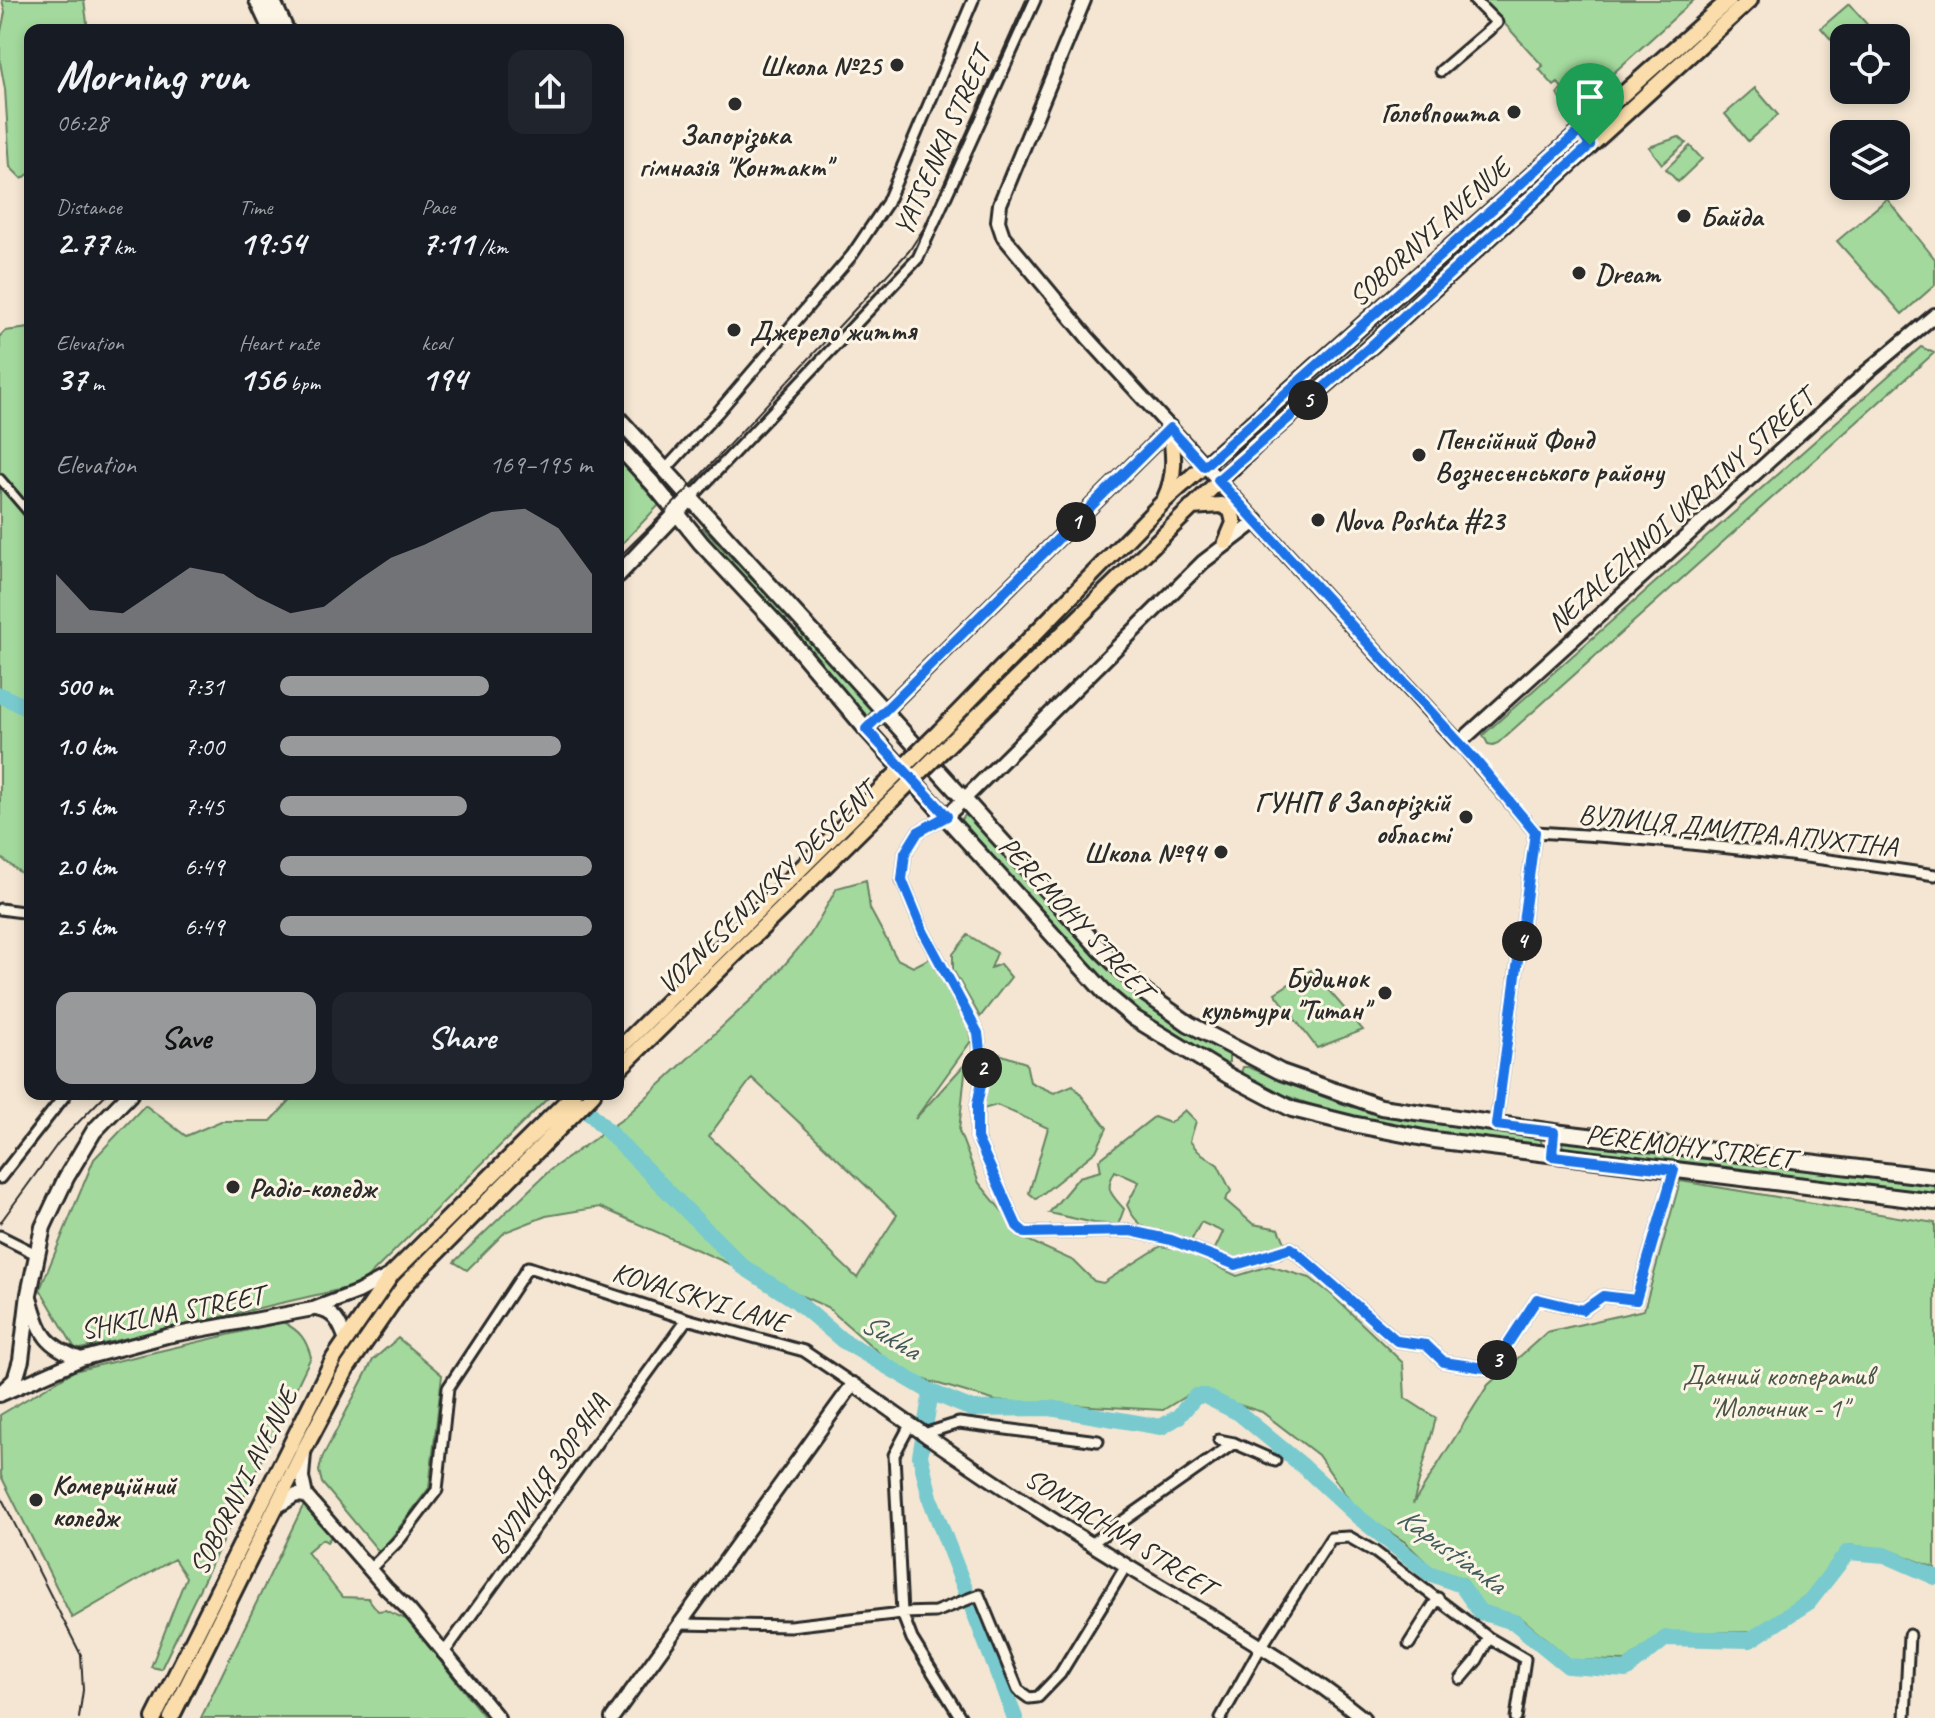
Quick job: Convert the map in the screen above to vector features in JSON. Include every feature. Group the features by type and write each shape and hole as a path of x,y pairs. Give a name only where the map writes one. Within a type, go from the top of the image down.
{"main road":[{"path":"257,0 268,24"},
{"path":"272,0 283,24"},
{"name":"SOBORNYI AVENUE","path":"1163,502 1729,0"},
{"name":"SOBORNYI AVENUE","path":"1191,507 1750,0"},
{"path":"1580,131 1590,145"},
{"name":"PEREMOHY STREET","path":"624,425 1100,949 1145,993 1189,1024 1243,1053 1321,1088 1381,1107 1496,1125 1935,1177"},
{"path":"1163,502 1172,484 1174,457 1170,428"},
{"name":"PEREMOHY STREET","path":"624,453 866,729 1108,996 1161,1036 1229,1076 1292,1109 1434,1140 1935,1202"},
{"name":"YATSENKA STREET","path":"624,569 692,497"},
{"name":"VOZNESENIVSKY DESCENT","path":"624,1064 891,801 946,736 1163,502"},
{"path":"1191,507 1221,505 1231,510 1234,523 1226,542"},
{"name":"VOZNESENIVSKY DESCENT","path":"624,1044 880,790 946,736 1191,507"},
{"path":"784,632 799,616"},
{"path":"1229,1076 1243,1053"},
{"path":"0,1394 15,1380 21,1360 29,1294 43,1227 66,1178 94,1131 124,1100"},
{"path":"562,1115 571,1100"},
{"path":"392,1274 562,1115 584,1100"},
{"name":"SOBORNYI AVENUE","path":"171,1718 348,1367 404,1286 562,1115"},
{"path":"1552,1156 1554,1132"},
{"name":"SOBORNYI AVENUE","path":"154,1718 334,1358 392,1274"}],"street":[{"path":"665,470 852,255 887,203 973,0"},
{"name":"YATSENKA STREET","path":"692,497 918,258 1035,0"},
{"path":"1084,0 1000,204 998,221 1003,236 1069,315 1459,743 1535,832 1496,1125"},
{"path":"1441,71 1497,23 1474,0"},
{"name":"NEZALEZHNOI UKRAINY STREET","path":"1459,743 1867,372 1934,318"},
{"path":"866,729 1170,428"},
{"path":"0,479 24,507"},
{"path":"1231,510 1257,521"},
{"path":"1257,521 1226,542 966,799 947,816 918,832 905,853 902,880 923,931 978,1033 983,1076 977,1105 977,1138 1017,1226 1025,1233 1131,1231 1171,1240 1236,1265 1291,1248 1397,1341 1426,1345 1444,1362 1491,1369 1537,1299 1583,1310 1603,1296 1636,1300 1674,1170"},
{"name":"ВУЛИЦЯ ДМИТРА АПУХТІНА","path":"1535,832 1643,837 1786,852 1935,875"},
{"path":"0,909 24,912"},
{"path":"0,1178 61,1100"},
{"path":"0,1236 36,1254"},
{"name":"KOVALSKYI LANE","path":"371,1568 400,1539 437,1490 448,1388 528,1267 687,1319 804,1351 853,1384"},
{"name":"SHKILNA STREET","path":"29,1294 42,1336 60,1351 81,1359 167,1336 313,1309 358,1292 392,1274"},
{"path":"313,1309 325,1310 334,1316 346,1340"},
{"name":"ВУЛИЦЯ ЗОРЯНА","path":"443,1654 513,1562 575,1471 687,1319"},
{"path":"0,1394 81,1359"},
{"path":"612,1718 853,1384"},
{"name":"SONIACHNA STREET","path":"853,1384 927,1438 1095,1547 1313,1680 1363,1718"},
{"path":"927,1438 930,1432 959,1423 1098,1441"},
{"path":"912,1427 894,1455 902,1613 912,1639 961,1718"},
{"path":"1219,1440 1234,1443 1275,1461"},
{"path":"1095,1547 1096,1540 1234,1443"},
{"path":"305,1448 302,1477 306,1496 409,1610 498,1718"},
{"path":"275,1508 296,1495 306,1496"},
{"path":"1221,1718 1331,1538 1349,1537 1375,1552 1489,1638 1525,1659 1516,1718"},
{"path":"679,1624 790,1626 935,1612 979,1595 1018,1690 1029,1698 1038,1697 1060,1674 1126,1566"},
{"path":"1409,1644 1438,1598"},
{"path":"1905,1718 1909,1635"},
{"path":"1461,1679 1477,1660 1489,1638"}],"green space":[{"path":"2,0 84,0 87,24 24,24 22,179 10,167 5,89 0,62 0,36 5,12"},
{"path":"1483,0 1694,0 1577,106 1570,98 1564,103 1557,94 1562,88 1558,83 1554,86 1539,69 1543,66"},
{"path":"1849,4 1867,24 1830,24 1830,38 1821,28"},
{"path":"1755,88 1778,115 1748,141 1725,114"},
{"path":"1679,137 1686,143 1662,164 1649,147"},
{"path":"1690,146 1702,159 1678,182 1666,169"},
{"path":"1888,200 1935,259 1935,285 1902,314 1837,241"},
{"path":"24,329 24,875 0,857 0,336 5,331"},
{"path":"1921,347 1934,353 1498,743 1488,744 1483,735"},
{"path":"624,465 659,505 624,542"},
{"path":"699,528 703,528 755,583 773,592 790,618 779,618"},
{"path":"799,626 875,711 872,717 862,714 794,636"},
{"path":"968,813 1053,911 1121,980 1156,1009 1229,1055 1229,1062 1222,1065 1176,1039 1130,1006 1097,976 959,821"},
{"name":"Дачний кооператив \"Молочник - 1\"","path":"866,880 870,909 897,959 913,967 932,957 970,1029 971,1041 915,1119 966,1063 959,1131 979,1183 1025,1239 1074,1261 1094,1281 1103,1283 1161,1246 1184,1250 1237,1276 1269,1266 1310,1278 1403,1363 1405,1398 1436,1418 1413,1504 1488,1385 1547,1332 1644,1310 1680,1181 1935,1223 1935,1568 1887,1549 1847,1545 1808,1594 1755,1632 1662,1633 1626,1661 1571,1660 1520,1617 1482,1606 1465,1579 1431,1567 1405,1542 1357,1511 1318,1455 1262,1412 1194,1391 1163,1410 996,1401 902,1373 827,1307 600,1207 546,1216 505,1232 467,1270 454,1262 550,1170 624,1118 768,984 810,935 837,888","holes":["752,1078 897,1215 857,1278 709,1136"]},
{"path":"968,935 997,953 991,968 1000,964 1011,977 980,1017 953,970 953,954"},
{"path":"1311,970 1363,1030 1317,1048 1275,993"},
{"path":"999,1054 1026,1063 1030,1082 1054,1093 1073,1085 1107,1128 1096,1151 1036,1199 1029,1193 1048,1128 997,1105 983,1109 981,1095"},
{"path":"1243,1067 1342,1104 1379,1113 1540,1137 1542,1145 1538,1149 1462,1139 1351,1117 1278,1093 1243,1077"},
{"path":"290,1100 546,1100 360,1285 76,1350 40,1289 94,1159 145,1105 186,1136 221,1121 271,1121"},
{"path":"1185,1110 1196,1121 1190,1141 1218,1165 1231,1191 1225,1200 1253,1224 1279,1229 1288,1249 1261,1251 1237,1260 1214,1251 1223,1232 1201,1222 1190,1243 1152,1232 1138,1222 1127,1205 1139,1182 1115,1171 1110,1192 1124,1209 1118,1225 1049,1213 1079,1177 1101,1171 1099,1160 1154,1117 1170,1123"},
{"path":"1566,1140 1935,1184 1935,1201 1564,1150 1562,1143"},
{"path":"283,1322 302,1336 311,1357 161,1669 151,1667 186,1577 174,1559 72,1618 1,1476 0,1415 74,1371"},
{"path":"398,1338 442,1375 429,1488 380,1553 322,1483 319,1471 322,1458 373,1360"},
{"path":"307,1503 333,1534 327,1542 322,1539 307,1552 342,1597 368,1598 378,1611 385,1610 408,1620 485,1718 201,1718"}],"waterway":[{"name":"Sukha","path":"0,695 24,706"},
{"name":"Sukha","path":"577,1100 742,1266 795,1300 842,1340 931,1392 920,1456 931,1501 1015,1718"},
{"name":"Kapustianka","path":"931,1392 972,1409 1050,1408 1161,1427 1178,1417 1196,1396 1205,1396 1239,1413 1357,1516 1429,1573 1461,1585 1480,1612 1514,1622 1568,1666 1626,1670 1666,1638 1750,1640 1809,1602 1848,1552 1885,1555 1935,1577"}],"tram line":[{"path":"624,552 686,491 909,251 924,228 1026,0"},
{"path":"0,1223 59,1142 100,1100"},
{"path":"0,1495 81,1655 83,1690 79,1718"}],"place":[{"name":"Школа №25","path":"897,65"},
{"name":"Запорізька гімназія \"Контакт\"","path":"735,104"},
{"name":"Головпошта","path":"1514,112"},
{"name":"Байда","path":"1684,216"},
{"name":"Dream","path":"1579,273"},
{"name":"Джерело життя","path":"734,330"},
{"name":"Пенсійний Фонд Вознесенського району","path":"1419,455"},
{"name":"Nova Poshta #23","path":"1318,520"},
{"name":"ГУНП в Запорізкій області","path":"1466,817"},
{"name":"Школа №94","path":"1221,852"},
{"name":"Будинок культури \"Титан\"","path":"1385,993"},
{"name":"Радіо-коледж","path":"233,1187"},
{"name":"Комерційний коледж","path":"36,1500"}],"route":[{"path":"1580,131 1590,145 1371,346 1218,480 1477,762 1535,832 1496,1125 1554,1132 1552,1156 1674,1170 1636,1300 1603,1296 1583,1310 1537,1299 1491,1369 1444,1362 1426,1345 1397,1341 1291,1248 1236,1265 1171,1240 1131,1231 1025,1233 1017,1226 977,1138 977,1105 983,1076 978,1033 923,931 902,880 905,853 918,832 947,816 866,729 1170,428 1204,466 1580,131"}]}
